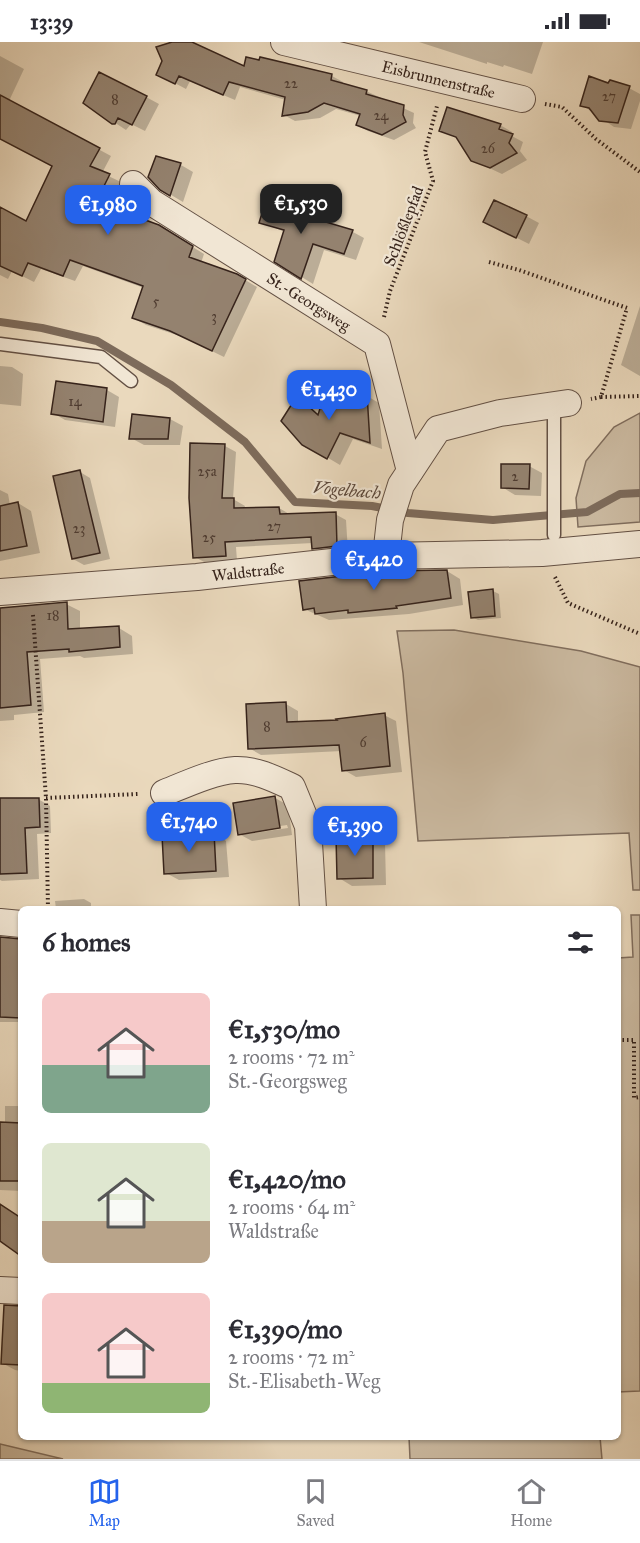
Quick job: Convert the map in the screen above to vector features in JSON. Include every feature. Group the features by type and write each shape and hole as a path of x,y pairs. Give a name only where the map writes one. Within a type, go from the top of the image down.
{"street":[{"name":"Eisbrunnenstraße","path":"284,42 522,99"},
{"name":"St.-Georgsweg","path":"133,184 151,202 377,344"},
{"path":"377,344 406,478"},
{"path":"386,556 390,520 406,478 438,429 501,413 561,404"},
{"name":"Waldstraße","path":"0,592 196,578 386,556 542,553 640,544"},
{"path":"164,793 215,774 235,770 267,775 292,787 308,826 313,906"},
{"path":"0,922 18,924"},
{"path":"0,1290 18,1291"}],"lane":[{"path":"0,344 101,357 131,381"},
{"path":"554,531 561,404"}],"path":[{"name":"Schlößlepfad","path":"377,344 390,291 433,181 425,152 444,81"},
{"path":"522,99 562,107 596,139 640,172"},
{"path":"489,262 519,270 627,308 601,397"},
{"path":"561,404 601,397 640,396"},
{"path":"31,590 46,798 48,906"},
{"path":"567,603 640,634"},
{"path":"46,798 164,793"},
{"path":"621,1040 634,1040 634,1098 640,1097"}],"shaded area":[{"path":"640,413 640,522 578,527 576,498 586,461 614,427"},
{"path":"454,630 581,651 640,667 640,890 633,890 629,833 418,841 397,631"},
{"path":"631,915 640,915 640,1391 621,1392 621,958 633,957"},
{"path":"409,1440 600,1440 602,1459 410,1459"},
{"path":"0,1444 63,1459 0,1459"}],"building":[{"path":"172,42 192,42 244,66 246,57 259,60 260,57 332,74 331,80 367,90 366,94 404,105 403,115 406,122 382,135 356,125 360,114 324,103 308,112 282,116 285,97 229,82 223,95 179,76 175,84 156,75 162,61 156,47"},
{"path":"99,72 147,96 132,125 118,118 115,124 112,124 83,103"},
{"path":"589,76 608,83 610,80 630,86 618,123 599,121 589,108 580,106"},
{"path":"0,95 100,148 90,166 110,174 96,202 159,225 193,246 189,257 246,279 212,351 170,331 132,318 143,286 70,260 63,276 28,263 22,276 0,266 0,207 26,221 52,166 0,139"},
{"path":"447,107 501,124 499,129 513,134 509,143 517,153 490,168 471,161 456,137 439,131"},
{"path":"156,156 181,163 170,196 160,190 148,177"},
{"path":"268,193 288,199 285,210 353,230 344,254 313,244 301,279 274,262 284,230 259,223"},
{"path":"494,200 527,215 516,238 483,222"},
{"path":"56,381 107,388 103,422 51,414"},
{"path":"326,389 367,394 370,443 340,433 327,459 302,445 281,421 297,396 318,415"},
{"path":"132,414 170,418 168,439 129,439"},
{"path":"190,443 225,444 222,498 234,498 234,508 279,507 280,514 336,512 337,546 312,549 311,537 225,542 226,556 193,558 189,498"},
{"path":"501,464 530,464 529,489 501,488"},
{"path":"80,470 100,553 72,559 53,476"},
{"path":"18,502 27,546 0,551 0,506"},
{"path":"447,570 451,598 396,606 397,608 348,613 348,610 315,614 314,608 303,610 299,581 387,571"},
{"path":"493,589 495,616 471,618 468,592"},
{"path":"67,602 68,629 119,626 120,647 69,652 69,649 27,652 31,705 0,708 0,608"},
{"path":"286,702 287,722 337,720 385,713 390,766 342,771 339,745 248,749 246,704"},
{"path":"275,796 280,828 238,835 233,803"},
{"path":"0,798 39,798 40,827 25,828 27,873 0,874"},
{"path":"214,832 216,871 164,874 162,835"},
{"path":"373,834 373,878 337,879 336,836"},
{"path":"0,937 18,939 18,1018 0,1017"},
{"path":"0,1122 18,1123 18,1181 0,1181"},
{"path":"0,1204 18,1216 18,1254 0,1241"},
{"path":"4,1305 18,1306 18,1365 1,1364"}],"waterway":[{"name":"Vogelbach","path":"0,322 42,328 97,341 171,385 245,442 295,502 372,506 408,513 493,520 587,512 620,494 640,493"}]}
